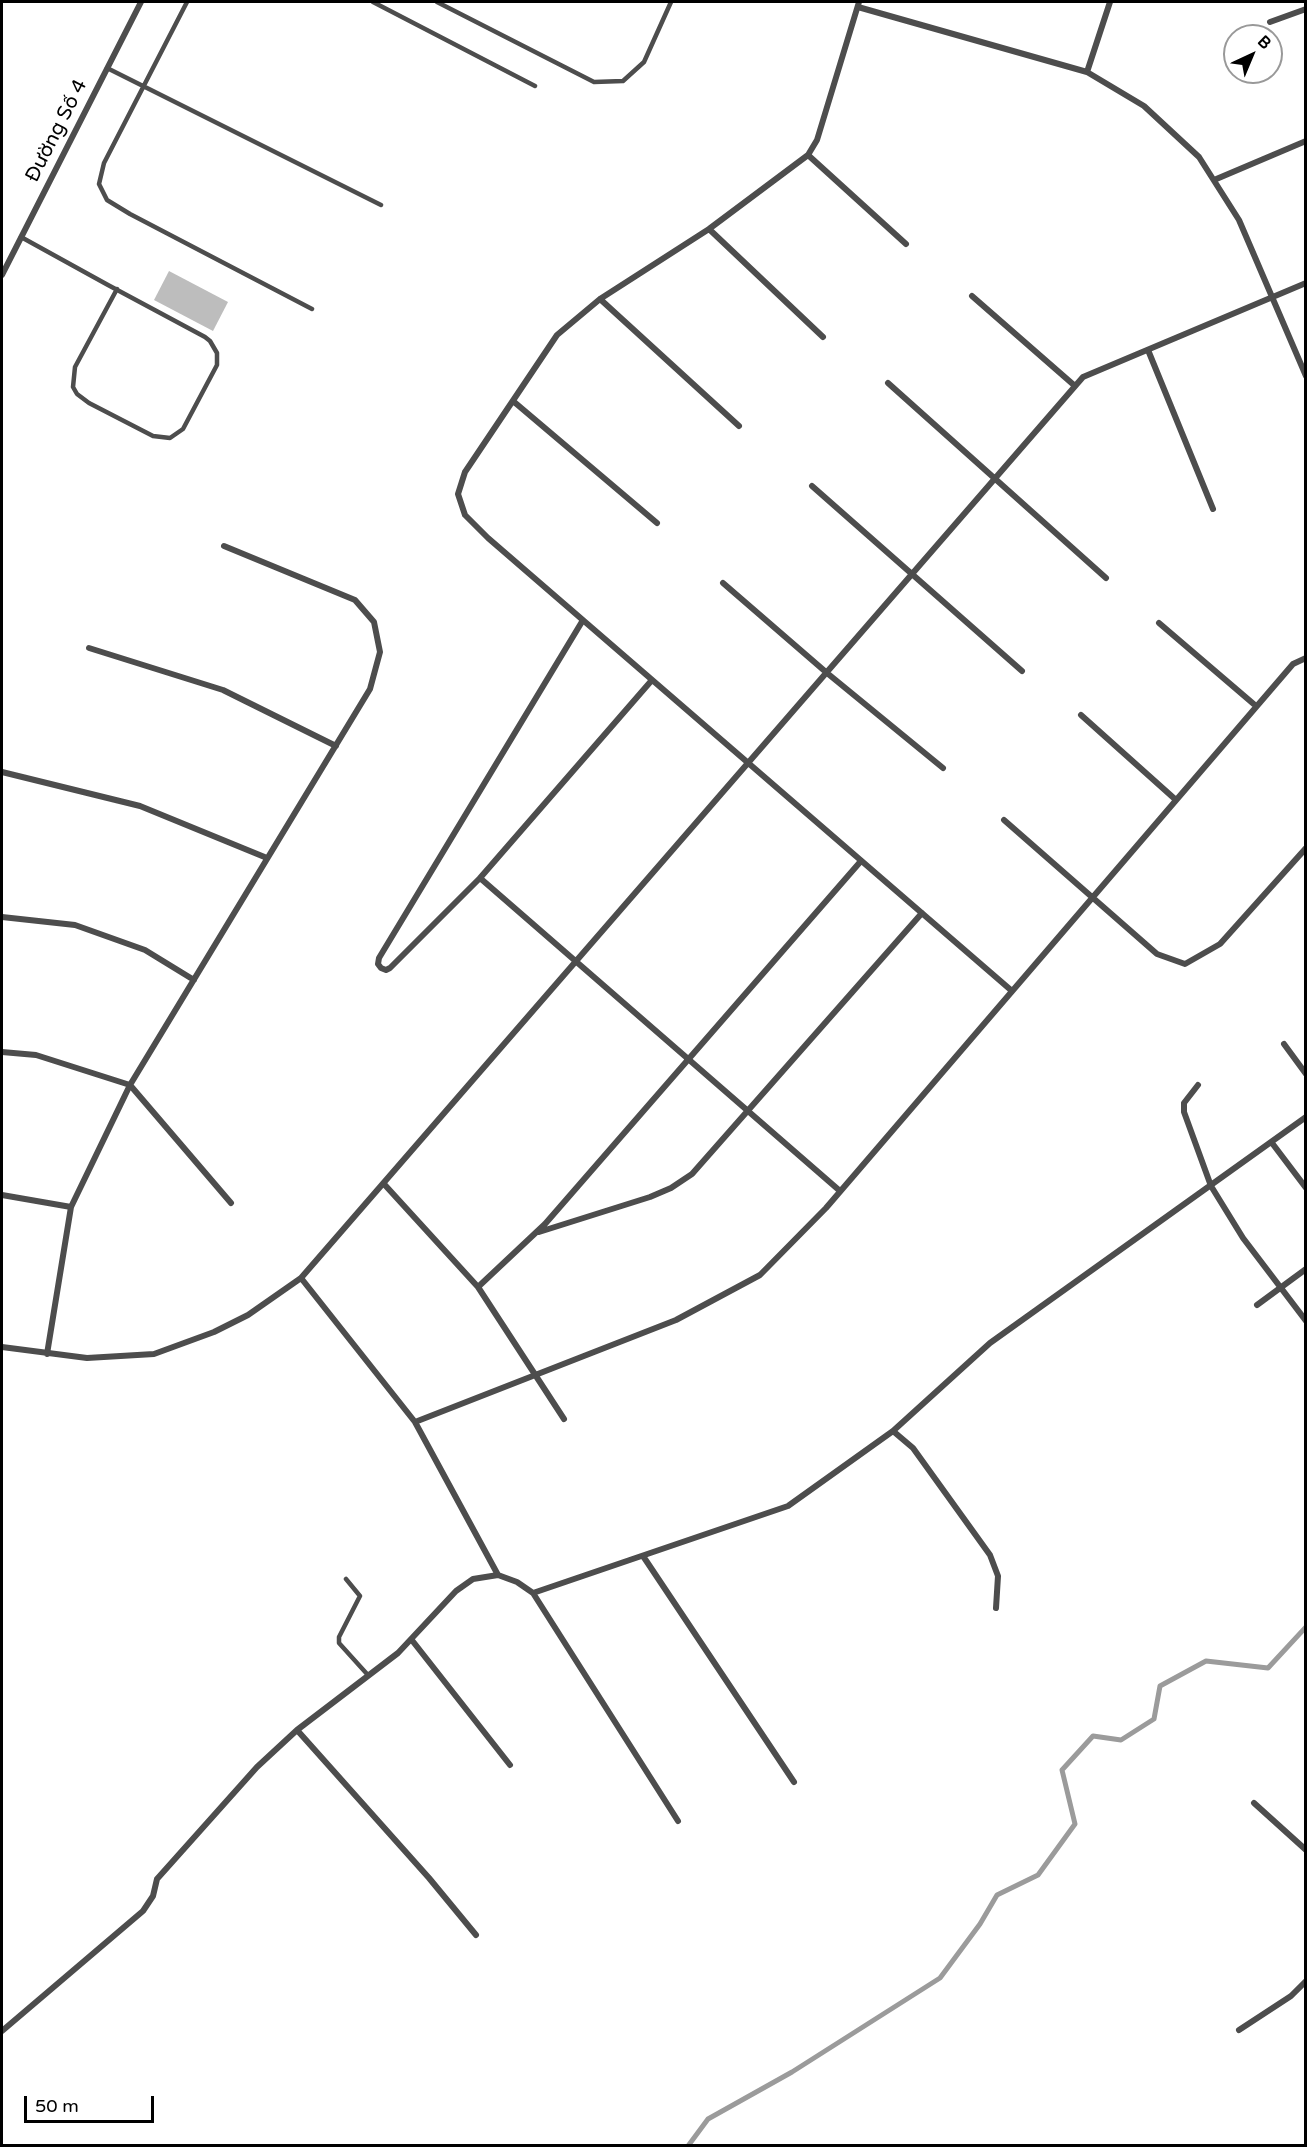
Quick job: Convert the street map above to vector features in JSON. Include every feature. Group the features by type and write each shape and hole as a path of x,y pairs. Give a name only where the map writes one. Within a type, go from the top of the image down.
{"street":[{"name":"Đường Số 4","path":"2,275 141,2"},
{"path":"1087,72 1110,2"},
{"path":"1012,991 465,515 458,494 465,472 557,335 600,299 709,229 808,155 817,140 858,4 1087,72 1144,106 1199,157 1239,220 1305,376"},
{"path":"1270,22 1305,9"},
{"path":"1214,180 1305,141"},
{"path":"808,155 906,244"},
{"path":"709,229 823,337"},
{"path":"2,1347 87,1358 154,1354 214,1332 248,1315 301,1278 1083,377 1305,283"},
{"path":"972,296 1075,386"},
{"path":"600,299 739,426"},
{"path":"1148,350 1213,509"},
{"path":"888,383 1106,578"},
{"path":"513,401 657,523"},
{"path":"812,486 1022,671"},
{"path":"47,1354 71,1207 130,1085 370,689 380,652 374,622 355,600 224,546"},
{"path":"723,583 827,673 944,768"},
{"path":"583,620 380,958 378,964 381,968 386,970 390,968 480,878 652,680"},
{"path":"1159,623 1256,706"},
{"path":"89,648 223,690 336,746"},
{"path":"415,1422 676,1320 760,1275 840,1191 1293,664 1305,658"},
{"path":"1081,715 1176,800"},
{"path":"2,772 140,806 267,858"},
{"path":"1004,820 1157,954 1185,964 1220,944 1305,848"},
{"path":"478,1287 536,1233 861,861"},
{"path":"480,878 840,1191"},
{"path":"536,1233 671,1188 692,1174 922,913"},
{"path":"2,917 75,925 145,950 194,980"},
{"path":"1284,1044 1305,1074"},
{"path":"2,1052 36,1055 130,1085 231,1203"},
{"path":"1198,1085 1184,1103 1184,1112 1211,1186 1243,1238 1305,1321"},
{"path":"533,1593 788,1506 893,1431 990,1343 1272,1143 1305,1117"},
{"path":"1272,1143 1305,1188"},
{"path":"384,1184 478,1287 564,1419"},
{"path":"2,1195 71,1207"},
{"path":"1257,1305 1305,1269"},
{"path":"301,1278 415,1422 498,1575"},
{"path":"893,1431 913,1448 990,1555 998,1576 996,1608"},
{"path":"643,1556 794,1782"},
{"path":"2,2031 143,1911 153,1896 157,1879 257,1767 297,1730 367,1674 398,1653 456,1591 473,1579 498,1575 517,1582 533,1593 678,1821"},
{"path":"411,1639 510,1765"},
{"path":"297,1730 429,1878 476,1935"},
{"path":"1254,1803 1305,1850"},
{"path":"1239,2030 1291,1996 1305,1981"}],"lane":[{"path":"186,2 142,84 104,163 99,184 107,200 312,309"},
{"path":"374,2 536,86"},
{"path":"437,2 594,82 623,81 644,62 671,2"},
{"path":"107,68 381,205"},
{"path":"21,237 117,289 205,337 217,353 217,365 183,429 170,438 153,436 89,403 76,394 73,387 75,366 117,289"},
{"path":"346,1579 360,1596 339,1637 339,1643 367,1674"}],"building":[{"path":"169,271 228,302 213,331 154,300"}],"waterway":[{"path":"688,2146 708,2119 792,2072 940,1978 980,1924 997,1895 1038,1875 1075,1824 1062,1770 1093,1736 1121,1740 1154,1719 1160,1686 1206,1661 1268,1668 1306,1627"}]}
